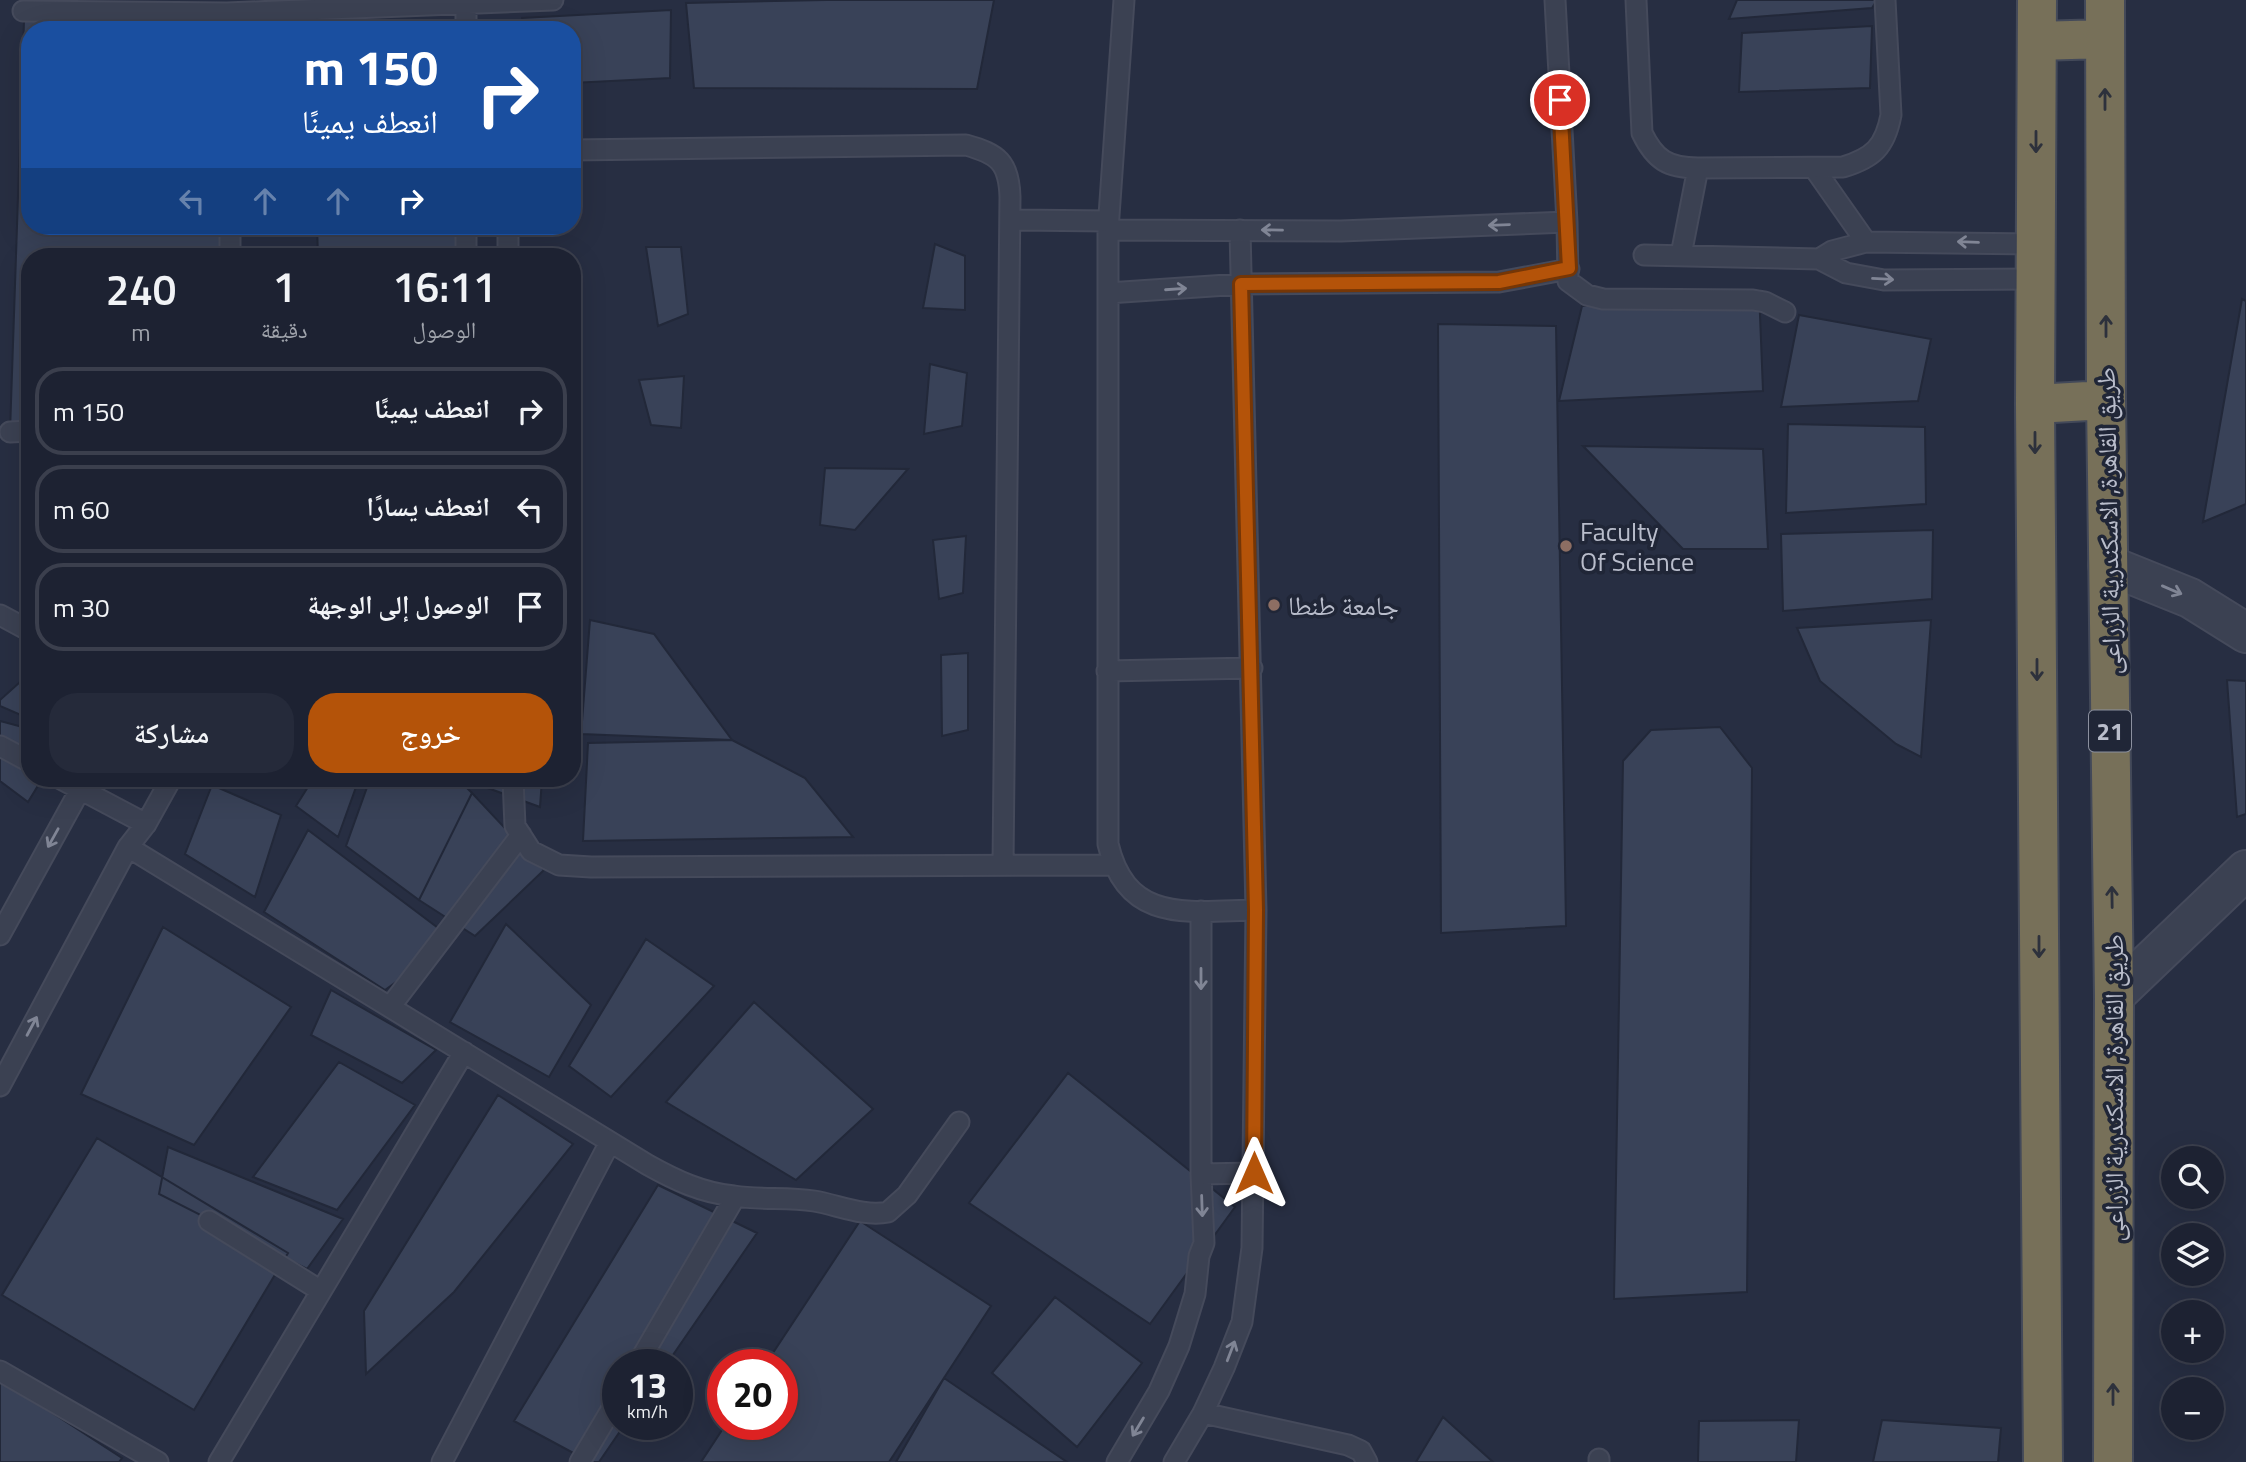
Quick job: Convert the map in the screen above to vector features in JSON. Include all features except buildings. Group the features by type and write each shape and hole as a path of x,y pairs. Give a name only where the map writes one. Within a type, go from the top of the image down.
{"highway":[{"path":"2037,0 2035,404 2043,1462"},
{"name":"طريق القاهرة, الاسكندرية الزراعى","path":"2105,0 2106,400 2113,996 2113,1462"},
{"path":"2037,41 2105,39"},
{"path":"2035,404 2106,400"}],"street":[{"path":"2108,565 2190,598 2246,633"},
{"path":"2113,996 2240,888"}],"lane":[{"path":"23,11 60,6 227,14 553,0"},
{"path":"1124,0 1108,226 1108,844 1113,865 1123,883 1138,897 1156,906 1177,911 1256,910"},
{"path":"1555,0 1568,282 1587,295 1603,299 1753,300 1775,306 1785,312"},
{"path":"1636,0 1642,133 1650,150 1665,163 1683,168 1843,167 1861,161 1877,150 1887,134 1891,115 1885,0"},
{"path":"466,2 466,21"},
{"path":"581,150 966,145 989,152 1005,169 1010,183 1010,220 1003,865"},
{"path":"1814,167 1866,242"},
{"path":"1681,256 1698,168"},
{"path":"1010,220 1108,226 1342,231 1567,222"},
{"path":"1174,1462 1203,1413 1242,1322 1252,1248 1256,910 1240,230"},
{"path":"1644,255 1819,258 1840,248 1866,242 2036,261"},
{"path":"1819,258 1846,273 1884,280 2036,261"},
{"path":"1108,293 1241,284 1499,282 1569,268"},
{"path":"10,432 21,431"},
{"path":"0,615 21,626"},
{"path":"1107,671 1252,668"},
{"path":"0,746 21,757"},
{"path":"0,935 81,787"},
{"path":"88,787 146,824"},
{"path":"0,1086 128,847 146,824 167,787"},
{"path":"513,787 515,826 531,852 559,865 1113,865"},
{"path":"390,1007 521,835"},
{"path":"128,847 610,1142 676,1180 705,1191 735,1197 812,1201 864,1212 888,1212 907,1195 959,1122"},
{"path":"1117,1462 1159,1391 1188,1320 1204,1243 1201,1174 1201,911"},
{"path":"219,1462 464,1052"},
{"path":"442,1462 610,1142"},
{"path":"1201,1174 1254,1173"},
{"path":"646,1349 735,1197"},
{"path":"209,1221 321,1291"},
{"path":"0,1371 158,1462"},
{"path":"1203,1413 1348,1445 1361,1451 1367,1462"},
{"path":"580,1462 602,1425"}],"place":[{"name":"Faculty Of Science","path":"1566,546"},
{"name":"جامعة طنطا","path":"1274,605"}],"route":[{"path":"1254,1173 1256,910 1241,284 1499,282 1569,268 1560,100"}]}
